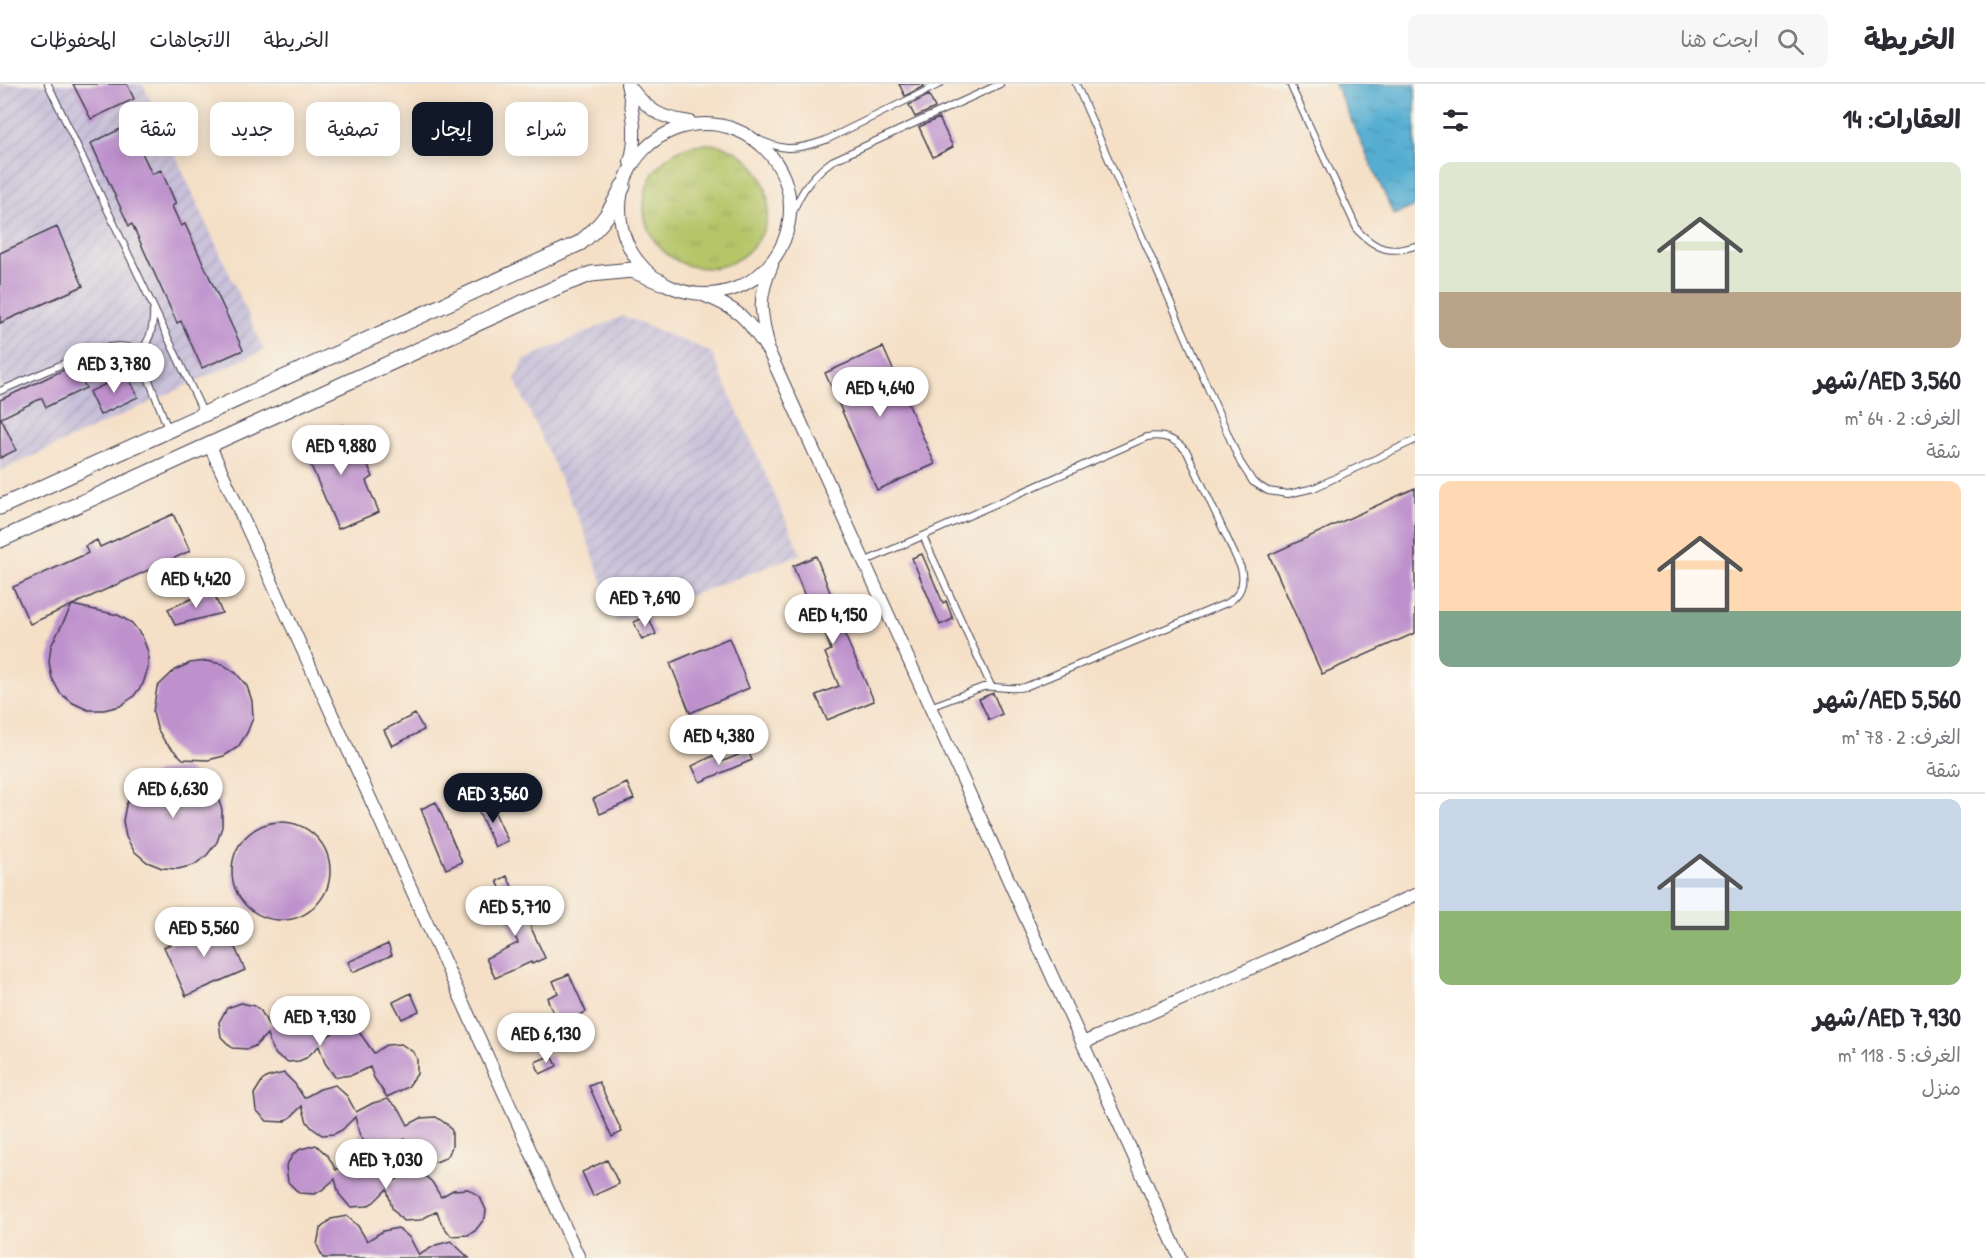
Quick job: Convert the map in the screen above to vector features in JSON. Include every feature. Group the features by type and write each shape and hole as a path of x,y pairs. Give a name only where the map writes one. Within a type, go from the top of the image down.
{"street":[{"path":"628,84 643,104 659,115 720,124 749,135 770,152 783,175 790,200 788,226 763,286 761,303 771,354 1180,1258"},
{"path":"628,84 633,108 634,149 624,182 620,213 626,240 639,264 661,282"},
{"path":"0,507 580,243 600,227 611,211 638,156 657,138 679,128 704,123"},
{"path":"700,294 722,292 742,285 761,273 775,257"},
{"path":"0,540 564,284 591,274 632,270 679,290 700,294 726,304 741,315 755,330 771,354"},
{"path":"210,446 579,1258"},
{"path":"1083,1043 1415,895"}],"lane":[{"path":"48,84 204,414"},
{"path":"749,135 773,147 795,149 809,146 826,141 940,84"},
{"path":"788,226 795,204 806,185 818,171 832,161 1000,84"},
{"path":"1076,84 1240,462 1253,482 1268,491 1288,494 1314,488 1415,440"},
{"path":"1290,84 1358,231 1369,242 1383,249 1399,250 1415,246"},
{"path":"139,354 145,347 152,330 154,321 151,302"},
{"path":"0,391 99,348 118,346 128,348 139,354 169,430"},
{"path":"864,562 1147,436 1163,436 1177,442 1186,452 1241,568 1242,587 1235,598 1229,602 1025,687 1008,690 991,686 967,692 929,707"},
{"path":"923,536 991,686"}],"shaded area":[{"path":"0,84 143,84 151,102 119,102 119,156 176,156 264,350 0,471"},
{"path":"623,316 711,352 801,554 617,623 583,528 515,380 524,360"}],"green space":[{"path":"706,144 730,148 750,162 764,182 768,206 764,230 750,250 730,264 706,268 682,264 662,250 648,230 644,206 648,182 662,162 682,148"}],"water":[{"path":"1335,84 1415,84 1415,206 1394,215"}],"building":[{"path":"73,84 127,84 134,99 119,102 119,106 91,119"},
{"path":"899,84 924,84 924,86 905,96"},
{"path":"929,95 935,108 915,117 909,105"},
{"path":"939,118 953,147 933,157 919,127"},
{"path":"119,130 119,156 144,156 152,174 161,170 176,204 172,206 181,226 185,224 243,350 202,368 181,321 177,323 132,224 129,226 91,143"},
{"path":"57,227 83,286 0,323 0,253"},
{"path":"883,347 935,464 877,490 825,373"},
{"path":"74,365 86,388 46,407 42,398 1,418 16,450 0,458 0,400"},
{"path":"127,374 138,397 100,415 89,392"},
{"path":"342,425 355,455 362,452 373,477 366,481 379,512 338,529 301,442"},
{"path":"1415,488 1415,633 1322,674 1269,555"},
{"path":"173,514 190,551 30,624 13,587 88,553 85,546 97,540 100,547"},
{"path":"922,554 943,603 946,601 953,619 940,625 912,558"},
{"path":"816,556 843,626 841,626 874,701 827,720 816,695 839,686 825,653 831,650 816,610 811,612 793,566"},
{"path":"212,590 222,613 175,625 168,609"},
{"path":"72,605 118,615 132,623 142,636 148,652 148,668 143,684 133,697 120,706 104,710 88,710 73,703 60,693 52,678 49,662 51,646"},
{"path":"648,616 656,634 642,640 634,622"},
{"path":"729,638 749,688 690,713 670,663"},
{"path":"206,661 222,664 236,673 247,686 252,701 253,718 238,747 224,756 208,760 183,759 165,742 157,728 153,712 157,687 175,670 190,663"},
{"path":"993,693 1002,714 989,720 979,699"},
{"path":"415,714 424,730 392,746 384,730"},
{"path":"748,751 752,760 700,782 692,766 717,754 721,762"},
{"path":"185,768 206,782 217,795 222,810 222,827 217,842 207,855 194,865 178,869 162,868 147,862 134,851 126,837 123,821 126,805 133,790 145,778 160,771"},
{"path":"627,783 634,799 600,814 593,799"},
{"path":"436,802 462,862 446,869 421,809"},
{"path":"490,802 508,841 495,847 477,808"},
{"path":"271,822 291,822 316,836 327,852 330,871 327,890 316,906 291,920 271,920 254,912 240,898 232,881 232,861 240,844 254,830"},
{"path":"507,876 545,958 495,978 486,958 518,943 501,906 507,903 497,881"},
{"path":"223,921 245,970 186,996 164,947"},
{"path":"388,944 392,955 353,972 348,962"},
{"path":"569,974 586,1012 558,1025 547,998 558,993 553,981"},
{"path":"411,993 419,1011 402,1019 393,1002"},
{"path":"241,1003 255,1006 261,1011 269,1026 285,1016 306,1018 312,1023 321,1040 338,1030 345,1029 359,1032 374,1053 386,1045 401,1044 413,1052 417,1059 417,1074 408,1087 387,1097 374,1078 370,1067 352,1075 335,1077 325,1063 319,1046 306,1058 288,1062 277,1056 267,1034 255,1046 248,1049 232,1048 221,1037 219,1022 227,1008"},
{"path":"552,1055 557,1066 540,1074 535,1062"},
{"path":"284,1073 304,1098 320,1089 335,1085 347,1096 356,1112 373,1103 388,1099 400,1110 408,1125 421,1118 436,1117 448,1125 452,1131 452,1146 449,1154 436,1162 419,1164 409,1151 405,1139 387,1148 370,1149 360,1136 355,1117 342,1130 334,1134 322,1135 307,1122 302,1106 283,1122 267,1121 256,1110 254,1094 262,1081"},
{"path":"599,1082 622,1132 612,1137 589,1086"},
{"path":"316,1145 328,1156 336,1170 352,1161 367,1157 379,1168 388,1184 405,1175 420,1171 432,1182 441,1197 453,1190 468,1189 480,1197 486,1210 485,1218 475,1231 468,1235 451,1236 441,1223 437,1211 420,1220 403,1221 392,1208 387,1189 367,1206 350,1207 339,1194 335,1179 315,1194 299,1193 288,1182 286,1166 294,1153"},
{"path":"607,1160 619,1184 593,1196 582,1172"},
{"path":"347,1216 358,1226 367,1241 383,1231 398,1228 410,1238 419,1255 436,1245 451,1241 469,1258 323,1258 317,1245 320,1229 331,1219"}]}
